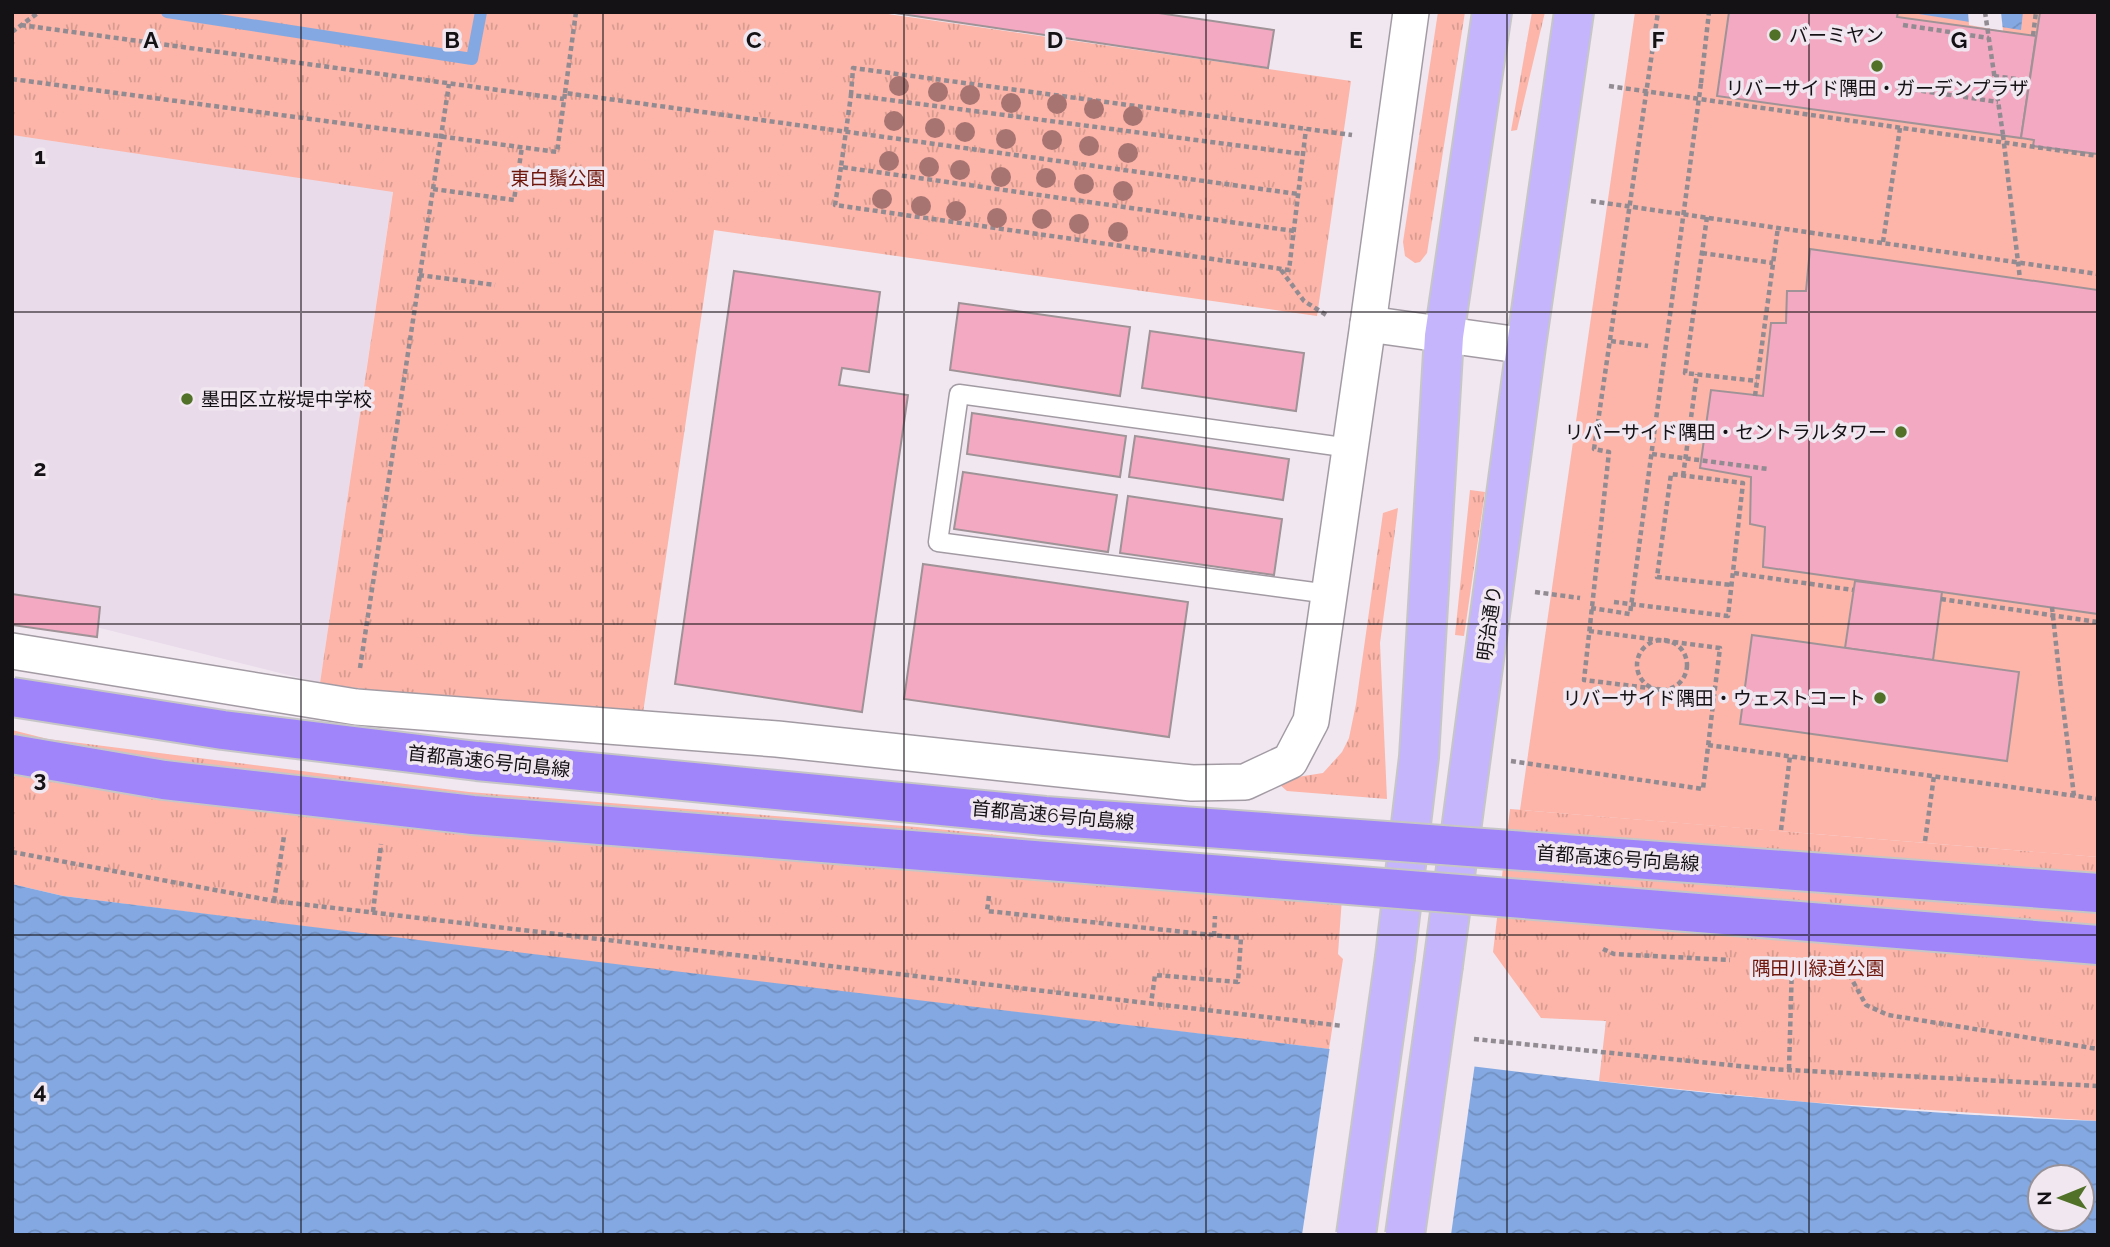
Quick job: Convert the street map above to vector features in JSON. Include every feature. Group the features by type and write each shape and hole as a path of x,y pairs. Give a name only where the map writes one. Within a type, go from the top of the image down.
{"highway":[{"name":"首都高速6号向島線","path":"12,697 223,730 477,761 1045,816 2098,893"},
{"path":"12,754 164,780 473,815 2098,945"}],"main road":[{"path":"1356,1235 1395,957 1419,757 1444,336 1492,12"},
{"name":"明治通り","path":"1405,1235 1574,12"}],"street":[{"path":"12,651 356,707 777,739 1192,783 1245,782 1290,761 1311,721 1411,12"},
{"path":"1368,324 1526,346"}],"lane":[{"path":"1328,594 939,542 958,394 1350,448"}],"path":[{"path":"12,32 39,12"},
{"path":"12,79 557,152 576,12"},
{"path":"1658,12 1594,449 1609,452 1584,680 1714,696"},
{"path":"1591,608 1630,614 1709,12"},
{"path":"1985,12 2020,279"},
{"path":"2033,36 2036,12"},
{"path":"21,25 449,84 846,132 1298,194"},
{"path":"1903,25 1989,38"},
{"path":"1306,129 1289,270 835,205 853,68 1352,135"},
{"path":"1994,76 2017,79"},
{"path":"356,707 449,84"},
{"path":"1609,86 2098,156"},
{"path":"1896,87 1998,102"},
{"path":"851,95 1303,154"},
{"path":"1884,242 1900,128"},
{"path":"433,189 514,200 522,147"},
{"path":"841,167 1294,231"},
{"path":"1591,201 2098,274"},
{"path":"1707,217 1685,373 1757,381"},
{"path":"1755,396 1779,227"},
{"path":"1702,253 1773,262"},
{"path":"1280,270 1304,301 1328,316"},
{"path":"419,275 495,285"},
{"path":"1611,341 1648,346"},
{"path":"1683,476 1697,374"},
{"path":"1651,454 1768,469"},
{"path":"1615,602 1728,616 1734,573 1743,484 1671,474 1657,577 1732,585"},
{"path":"1734,573 1853,590"},
{"path":"1534,592 1580,598"},
{"path":"1941,599 2098,622"},
{"path":"2052,607 2074,796"},
{"path":"1510,760 1703,789 1720,648 1589,631"},
{"path":"1652,689 1639,677 1637,661 1644,647 1665,640 1680,647 1687,662 1683,679 1665,690"},
{"path":"1708,745 2098,799"},
{"path":"274,901 285,826"},
{"path":"373,912 383,835"},
{"path":"12,852 274,901 1308,1023"},
{"path":"990,887 987,911 1241,938 1238,982 1155,975 1151,1004"},
{"path":"1789,1069 1792,964"},
{"path":"1845,967 1866,1005 1888,1015 2098,1049"},
{"path":"1614,1054 1789,1069 2098,1086"}],"shaded area":[{"name":"墨田区立桜堤中学校","path":"12,135 393,191 320,683 12,606"}],"green space":[{"name":"東白鬚公園","path":"12,12 874,12 1351,81 1317,316 714,230 643,713 379,691 320,683 393,192 12,135"},
{"path":"1438,12 1465,12 1427,253 1420,262 1415,263 1405,256 1403,242"},
{"path":"1532,12 1545,12 1517,130 1511,131"},
{"path":"1635,12 2098,12 2098,857 1520,810"},
{"path":"1470,490 1485,492 1464,636 1455,635"},
{"path":"1398,508 1380,643 1387,799 1287,791 1279,784 1291,778 1323,773 1342,752 1349,738 1383,513"},
{"path":"12,730 48,739 469,792 917,827 1344,869 1338,954 1343,959 1329,1049 569,960 63,896 12,884"},
{"name":"隅田川緑道公園","path":"1510,809 2098,857 2098,1121 1805,1102 1599,1081 1606,1021 1541,1018 1493,952"}],"water":[{"path":"1906,12 2023,12 2021,30"},
{"path":"12,884 63,896 1560,1077 1882,1109 2098,1121 2098,1235 12,1235"}],"pier":[{"path":"1968,12 2001,12 2003,31 1969,25"},
{"path":"1330,1046 1475,1063 1451,1235 1302,1235"}],"building":[{"path":"888,12 1152,12 1274,30 1268,68"},
{"name":"リバーサイド隅田・ガーデンプラザ","path":"1729,12 1898,12 1897,17 2036,36 2021,138 1717,96"},
{"path":"2040,12 2098,12 2098,154 2033,146 2034,140 2021,138"},
{"name":"リバーサイド隅田・セントラルタワー","path":"1810,249 2098,290 2098,614 1763,567 1765,527 1750,524 1751,477 1700,468 1711,390 1763,396 1771,323 1786,323 1787,291 1806,291"},
{"path":"734,271 880,292 869,372 842,368 839,385 908,395 862,712 675,684"},
{"path":"959,303 1130,327 1120,396 950,370"},
{"path":"1150,331 1304,353 1296,411 1142,388"},
{"path":"972,413 1126,436 1120,477 967,454"},
{"path":"1135,436 1289,459 1283,500 1129,477"},
{"path":"963,472 1117,495 1108,552 954,529"},
{"path":"1128,496 1282,519 1274,575 1120,553"},
{"path":"923,564 1188,602 1169,737 904,699"},
{"path":"1855,581 1942,592 1933,660 1845,648"},
{"path":"12,594 100,607 97,637 12,625"},
{"name":"リバーサイド隅田・ウェストコート","path":"1752,635 2019,672 2007,761 1740,724"}],"waterway":[{"path":"167,12 472,59 481,12"}],"place":[{"name":"バーミヤン","path":"1775,35"},
{"name":"リバーサイド隅田・ガーデンプラザ","path":"1877,66"},
{"name":"墨田区立桜堤中学校","path":"187,399"},
{"name":"リバーサイド隅田・セントラルタワー","path":"1901,432"},
{"name":"リバーサイド隅田・ウェストコート","path":"1880,698"}]}
